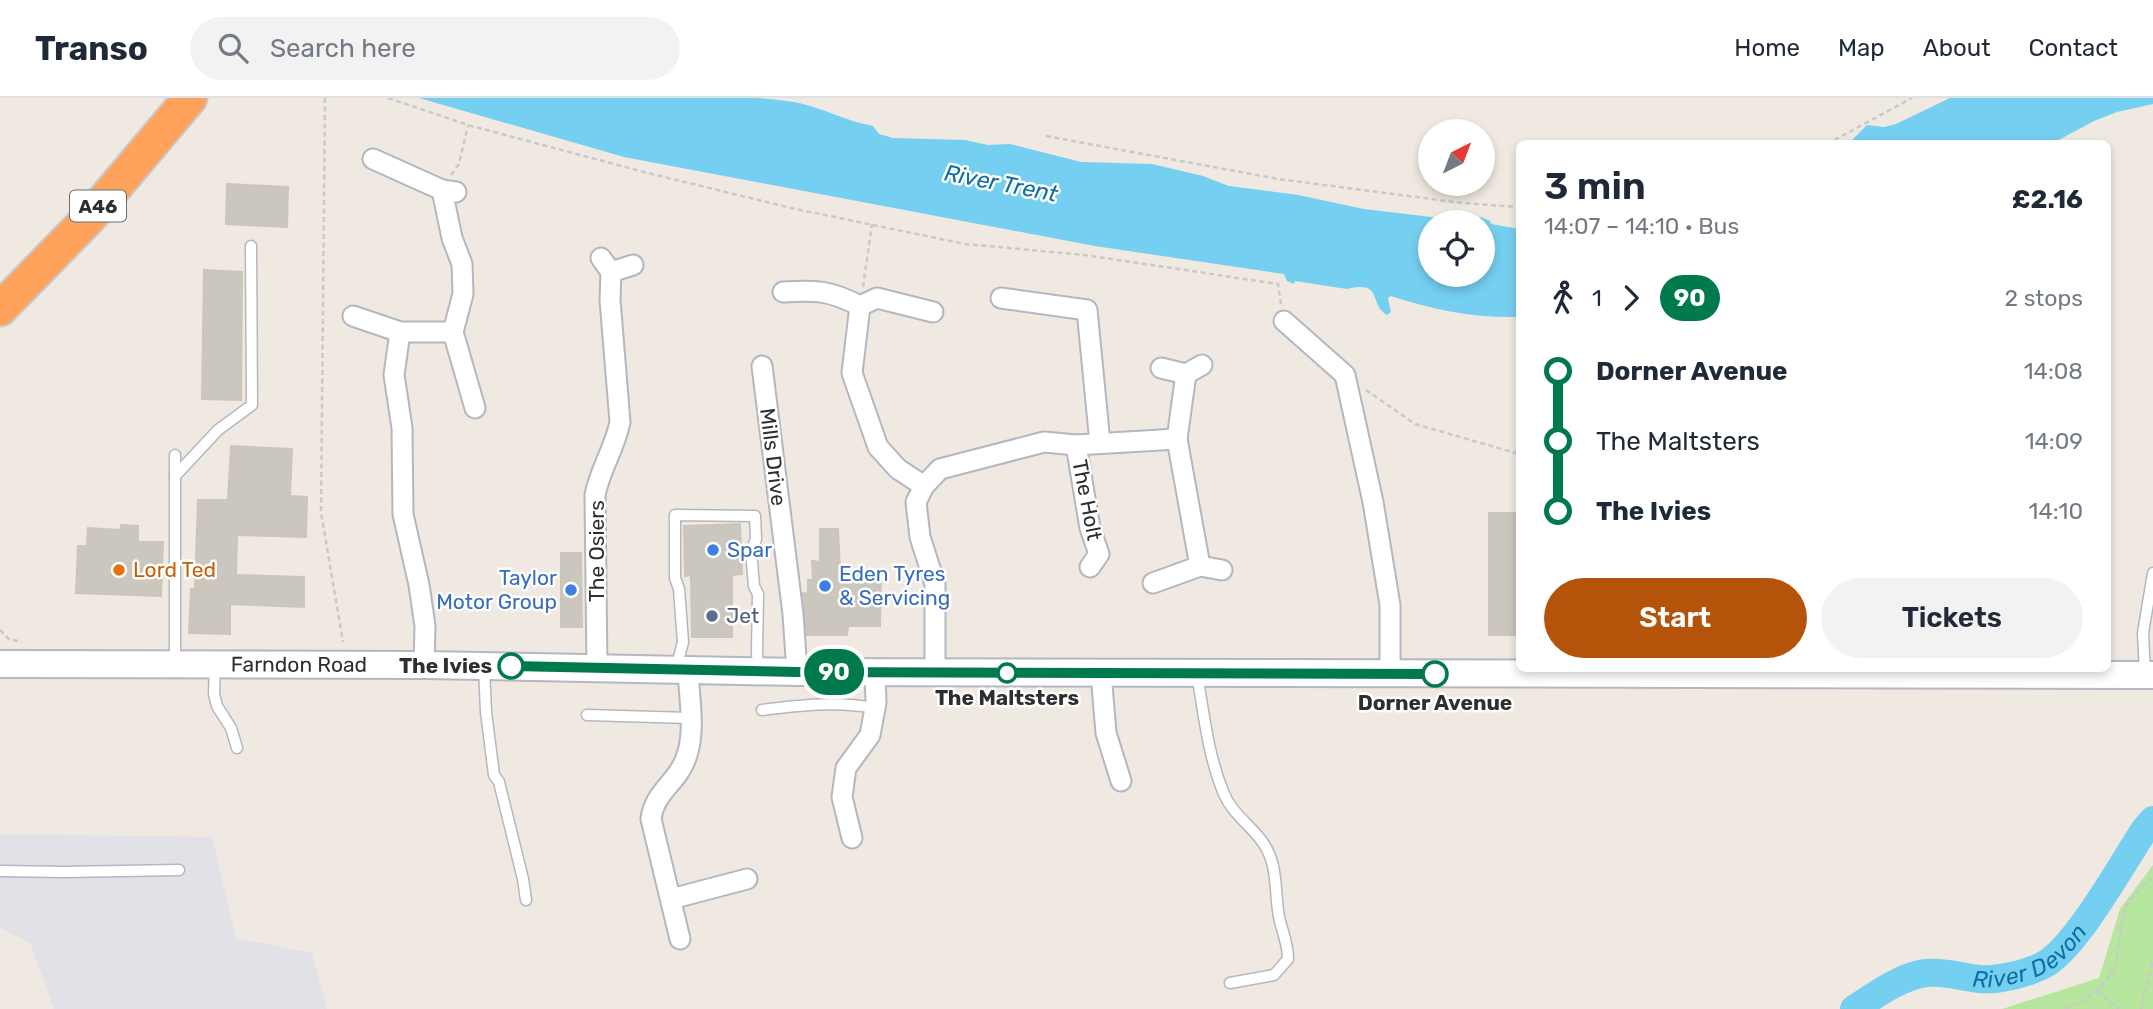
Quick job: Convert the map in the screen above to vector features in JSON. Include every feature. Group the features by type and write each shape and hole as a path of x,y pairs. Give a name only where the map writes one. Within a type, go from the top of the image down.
{"highway":[{"name":"A46","path":"0,309 89,218 190,98"}],"main road":[{"name":"Farndon Road","path":"0,664 424,665 797,672 1852,672"},
{"name":"Farndon Road","path":"2105,672 2149,674"}],"street":[{"path":"373,159 448,191 452,238 462,264 463,294 453,332 475,408"},
{"name":"The Osiers","path":"597,668 595,495 598,479 616,440 620,422 606,265 633,265"},
{"path":"783,292 814,290 837,294 860,306"},
{"path":"860,306 877,298 933,312"},
{"path":"1001,298 1087,310 1100,443"},
{"path":"860,306 852,373 856,386 878,447 898,469 924,486"},
{"path":"354,316 400,332 453,332"},
{"path":"1284,321 1345,375 1373,502 1390,605 1390,674"},
{"path":"400,332 394,375 402,428 403,514 425,626 424,665"},
{"name":"Mills Drive","path":"762,366 793,614 797,672"},
{"path":"1161,368 1194,369 1177,439 1199,566"},
{"path":"935,672 935,584 920,537 916,502 924,486 940,469 1044,442 1076,445 1177,439"},
{"name":"The Holt","path":"1076,445 1090,528 1101,557"},
{"path":"1153,583 1199,566 1222,570"},
{"path":"680,939 652,819 653,806 686,761 691,737 682,670"},
{"path":"852,838 842,797 846,768 870,735 875,708 875,672"},
{"path":"1101,673 1106,733 1121,781"},
{"path":"671,899 747,879"}],"lane":[{"path":"175,476 218,430 252,405 251,246"},
{"path":"175,455 175,664"},
{"path":"682,670 679,589 675,578 675,515 755,516 756,539 751,551 754,586 758,594 759,671"},
{"path":"2149,674 2143,633 2153,573"},
{"path":"215,664 214,694 217,706 231,728 237,748"},
{"path":"484,666 486,712 494,775 499,782 516,846 526,900"},
{"path":"1197,673 1210,752 1225,797 1261,840 1273,860 1279,918 1288,944 1288,958 1274,975 1230,983"},
{"path":"762,710 827,704 875,708"},
{"path":"587,715 690,718"},
{"path":"0,871 179,870"}],"path":[{"path":"325,98 321,512 346,665"},
{"path":"388,98 468,125 790,208 965,244 1085,255 1278,284 1284,321"},
{"path":"1834,140 1912,98"},
{"path":"448,191 449,179 459,164 468,125"},
{"path":"1046,136 1278,179 1462,203 1516,207"},
{"path":"860,306 872,224"},
{"path":"1345,375 1415,424 1516,453"},
{"path":"2066,1009 2097,991 2112,974 2118,954 2121,919 2130,899 2153,877"},
{"path":"2141,1009 2153,959"},
{"path":"2097,991 2119,1009"}],"shaded area":[{"path":"0,834 212,837 236,938 312,953 327,1009 54,1009 30,943 0,928"}],"green space":[{"path":"2153,865 2153,1009 2002,1009 2099,978 2120,909"}],"water":[{"name":"River Trent","path":"419,98 783,100 873,126 879,134 893,138 965,140 988,145 1010,144 1081,162 1152,164 1203,176 1229,186 1418,215 1418,287 1495,287 1495,225 1516,228 1516,317 1454,312 1391,296 1388,298 1391,312 1387,315 1381,310 1371,290 1366,288 1347,289 1295,281 1294,284 1287,281 1284,274 1095,246 624,157"},
{"path":"1950,98 2153,98 2153,104 2117,112 2059,140 1852,140 1867,125 1884,127"}],"building":[{"path":"227,184 288,187 287,227 226,224"},
{"path":"204,270 242,272 241,400 202,399"},
{"path":"231,446 292,449 290,496 307,497 306,537 237,535 236,575 304,577 304,607 230,604 230,634 189,633 191,589 195,589 198,500 228,500"},
{"path":"1489,513 1516,513 1516,635 1489,635"},
{"path":"740,524 742,574 732,575 732,637 692,637 691,575 685,576 684,526"},
{"name":"Lord Ted","path":"121,525 138,526 138,542 163,542 161,596 76,593 78,546 87,546 88,528 121,530"},
{"name":"Eden Tyres & Servicing","path":"820,529 838,529 840,570 881,570 880,626 848,626 847,635 807,635 803,593 808,594 808,580 813,580 812,561 820,562"},
{"name":"Taylor Motor Group","path":"561,553 581,553 582,627 561,627"}],"waterway":[{"name":"River Devon","path":"1854,1009 1888,987 1917,975 1939,973 1995,979 2023,973 2047,963 2086,921 2153,820"}],"bus line":[{"name":"90","path":"511,666 797,672 1435,674"}],"place":[{"name":"Spar","path":"713,550"},
{"name":"Lord Ted","path":"119,570"},
{"name":"Eden Tyres & Servicing","path":"825,586"},
{"name":"Taylor Motor Group","path":"571,590"},
{"name":"Jet","path":"712,616"},
{"name":"The Ivies","path":"511,666"},
{"name":"The Maltsters","path":"1007,673"},
{"name":"Dorner Avenue","path":"1435,674"}]}
